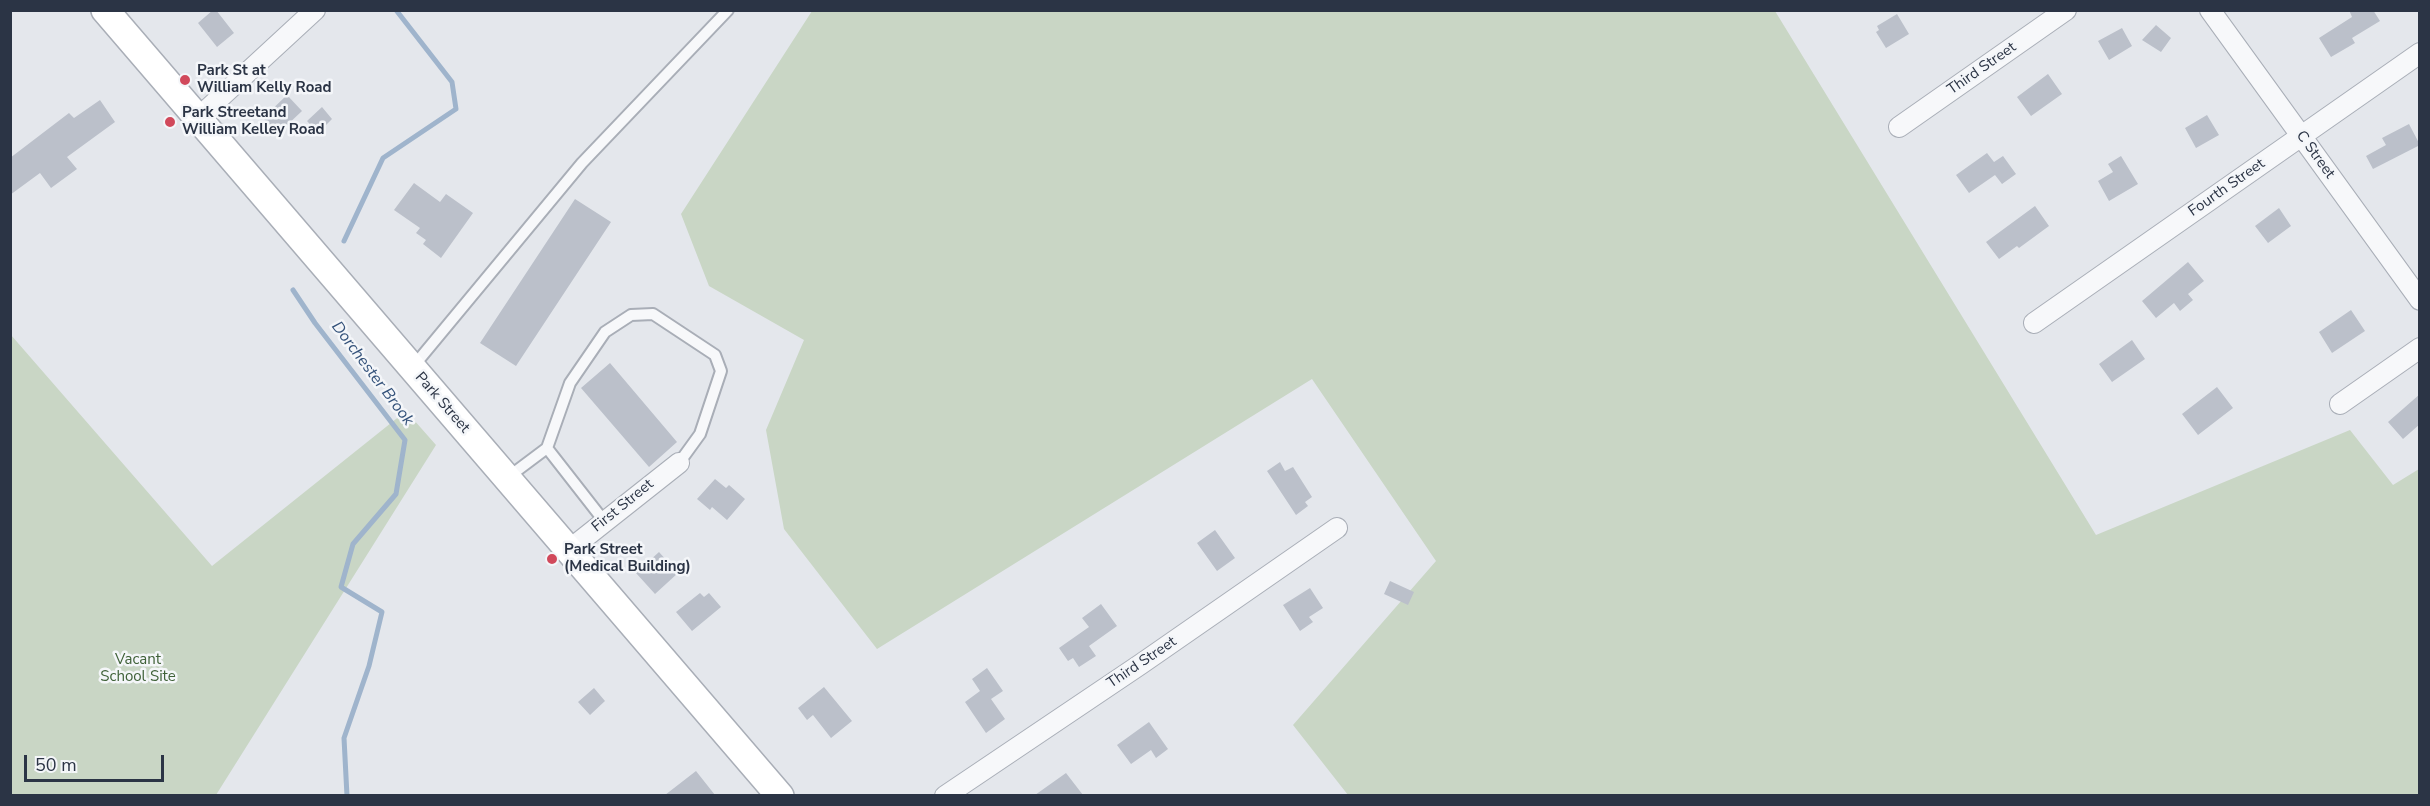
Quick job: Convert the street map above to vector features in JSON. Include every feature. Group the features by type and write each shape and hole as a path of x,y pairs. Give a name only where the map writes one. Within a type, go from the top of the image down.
{"main road":[{"name":"Park Street","path":"105,10 780,795"}],"street":[{"path":"198,117 315,10"},
{"name":"Third Street","path":"1899,127 2066,10"},
{"name":"C Street","path":"2210,10 2420,300"},
{"name":"Fourth Street","path":"2034,323 2420,53"},
{"path":"2340,404 2420,348"},
{"name":"First Street","path":"568,550 679,463"},
{"name":"Third Street","path":"945,795 1141,664 1336,528"}],"lane":[{"path":"412,368 582,163 728,10"},
{"path":"507,478 547,448 570,383 605,332 631,315 653,314 715,355 721,370 700,434 679,463"},
{"path":"547,448 604,521"}],"green space":[{"path":"812,11 1775,11 2096,535 2350,430 2393,485 2419,469 2419,795 1348,795 1293,725 1436,561 1312,379 877,649 784,529 766,430 804,340 709,286 681,214"},
{"name":"Vacant School Site","path":"11,335 212,566 406,411 436,445 216,795 11,795"}],"building":[{"path":"216,10 234,33 217,47 198,23"},
{"path":"2349,10 2373,10 2380,21 2352,38 2355,43 2331,57 2319,38 2352,17"},
{"path":"1897,14 1909,34 1886,48 1876,32 1879,30 1877,26"},
{"path":"2156,25 2171,38 2161,52 2142,40"},
{"path":"2122,28 2132,46 2109,60 2098,41"},
{"path":"2048,74 2062,94 2031,116 2017,97"},
{"path":"287,95 302,111 284,128 282,126 276,131 263,118"},
{"path":"100,100 115,122 67,157 77,169 51,188 40,173 10,195 10,158 69,113 74,118"},
{"path":"322,107 332,119 318,133 307,121"},
{"path":"2207,115 2219,135 2196,148 2185,128"},
{"path":"2409,124 2420,145 2373,169 2366,156 2386,145 2382,138"},
{"path":"1987,153 1994,162 2003,156 2016,174 2002,184 1995,175 1969,193 1956,175"},
{"path":"2121,156 2138,184 2109,201 2098,181 2113,172 2108,164"},
{"path":"414,183 440,202 446,194 473,213 441,258 423,244 426,240 416,233 420,228 394,210"},
{"path":"575,199 611,222 516,366 480,343"},
{"path":"2035,206 2049,226 2019,248 2017,246 1999,259 1986,242"},
{"path":"2279,208 2291,226 2268,243 2255,226"},
{"path":"2188,262 2204,281 2188,294 2193,300 2180,311 2174,303 2156,318 2142,301"},
{"path":"2351,310 2365,331 2332,353 2319,332"},
{"path":"2132,340 2145,359 2112,382 2099,364"},
{"path":"610,363 677,442 649,467 581,388"},
{"path":"2217,387 2233,408 2198,435 2182,414"},
{"path":"2420,394 2420,424 2403,439 2388,422"},
{"path":"1280,462 1285,471 1293,467 1312,497 1305,502 1308,506 1296,515 1267,471"},
{"path":"715,479 726,488 729,485 745,499 727,520 712,507 710,510 697,499"},
{"path":"1215,530 1235,558 1217,571 1197,543"},
{"path":"659,552 678,573 655,594 636,573"},
{"path":"1390,581 1414,592 1408,605 1384,594"},
{"path":"1310,588 1323,608 1309,617 1313,622 1300,631 1283,605"},
{"path":"700,593 704,597 709,593 721,607 692,631 676,612"},
{"path":"1101,604 1117,626 1089,646 1096,656 1079,667 1073,658 1068,661 1059,648 1089,627 1082,618"},
{"path":"987,668 1003,691 991,699 1005,719 986,733 965,702 980,691 972,679"},
{"path":"824,687 852,721 831,738 813,715 807,720 798,708"},
{"path":"594,688 605,701 590,715 578,702"},
{"path":"1149,722 1168,749 1156,758 1151,750 1131,764 1117,745"},
{"path":"696,771 715,795 665,795"},
{"path":"1066,773 1083,795 1035,795"}],"waterway":[{"name":"Dorchester Brook","path":"344,241 383,158 456,109 452,82 396,10"},
{"name":"Dorchester Brook","path":"293,290 315,323 405,440 396,494 353,544 341,587 382,612 369,666 344,738 347,796"}],"place":[{"name":"Park St at William Kelly Road","path":"185,80"},
{"name":"Park Streetand William Kelley Road","path":"170,122"},
{"name":"Park Street (Medical Building)","path":"552,559"}]}
